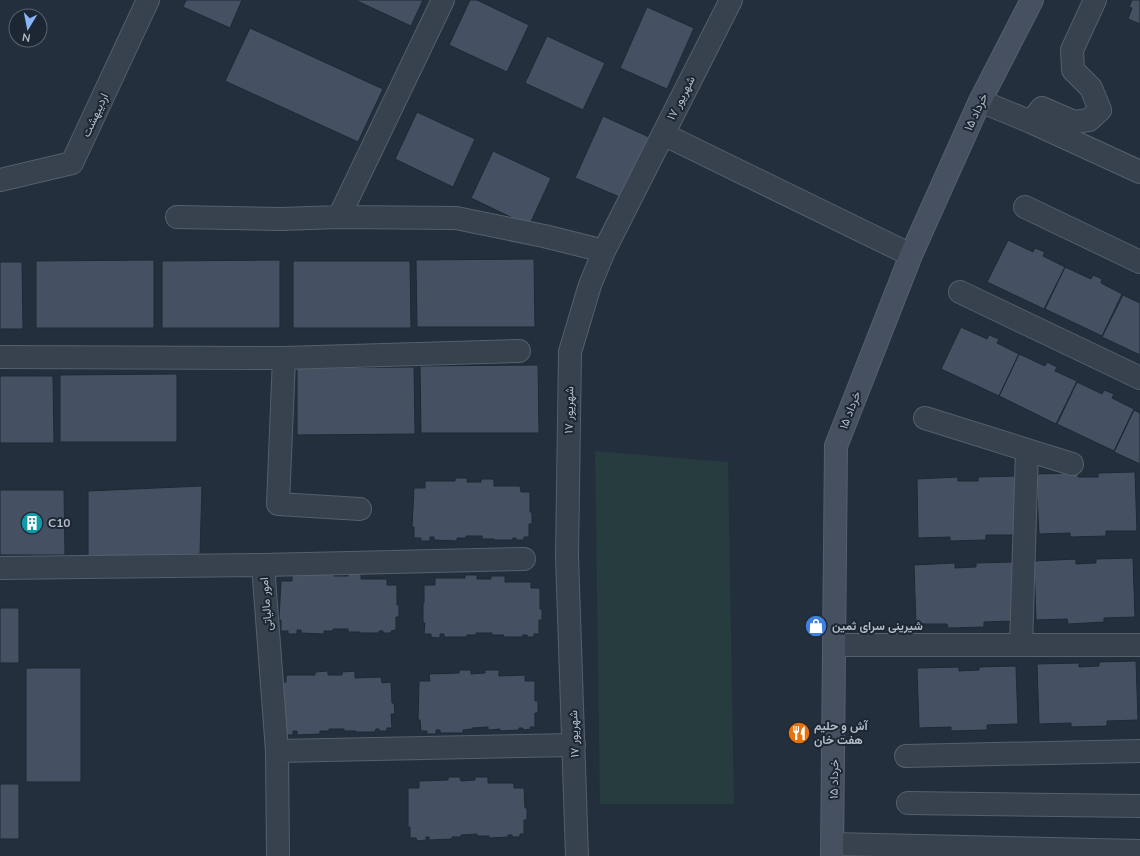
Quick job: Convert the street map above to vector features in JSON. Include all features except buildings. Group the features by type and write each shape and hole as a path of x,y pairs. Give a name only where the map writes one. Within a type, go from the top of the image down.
{"main road":[{"name":"۱۵ خرداد","path":"833,850 836,446 911,255 980,101 1032,0"}],"street":[{"name":"اردیبهشت","path":"0,180 72,163 148,0"},
{"path":"339,217 443,0"},
{"name":"۱۷ شهریور","path":"577,856 567,556 570,352 590,285 604,251 731,0"},
{"path":"1031,122 1042,108 1074,122 1089,120 1100,110 1091,88 1073,70 1072,63 1072,50 1095,0"},
{"path":"980,101 1031,122 1140,172"},
{"path":"663,134 911,255"},
{"path":"1025,207 1140,262"},
{"path":"177,216 281,220 339,217 456,218 544,236 604,251"},
{"path":"960,292 1140,378"},
{"path":"0,356 284,358 520,351"},
{"path":"284,358 278,504 360,509"},
{"path":"925,418 1072,464"},
{"path":"1021,645 1027,450"},
{"path":"263,565 524,560"},
{"name":"امور مالیاتی","path":"0,568 263,565 277,751 278,856"},
{"path":"835,645 1140,645"},
{"path":"277,751 574,745"},
{"path":"906,756 1140,751"},
{"path":"908,803 1140,806"},
{"path":"833,850 1140,851"}],"green space":[{"path":"595,451 728,462 734,804 600,804"}],"place":[{"name":"C10","path":"32,523"},
{"name":"شیرینی سرای ثمین","path":"816,626"},
{"name":"آش و حلیم هفت خان","path":"799,733"}]}
